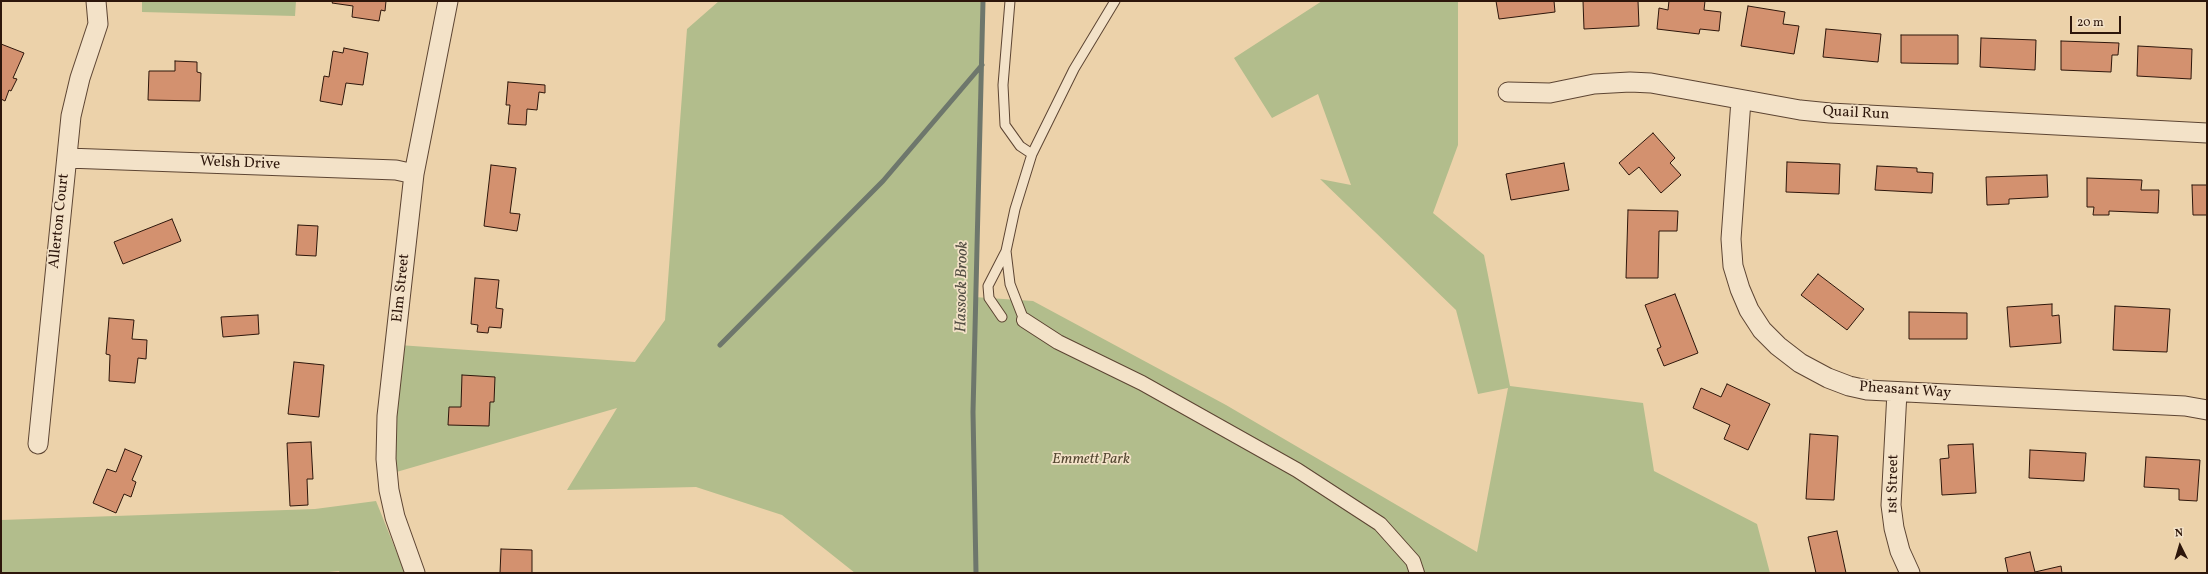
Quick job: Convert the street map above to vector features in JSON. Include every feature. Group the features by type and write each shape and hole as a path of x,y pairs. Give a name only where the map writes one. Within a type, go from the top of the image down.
{"street":[{"name":"Allerton Court","path":"38,444 71,116 80,78 98,24 96,1"},
{"name":"Elm Street","path":"415,573 395,517 389,490 386,459 387,416 414,174 448,1"},
{"name":"Quail Run","path":"1508,92 1550,93 1594,84 1630,82 1651,83 1741,100 1830,113 2207,133"},
{"name":"Pheasant Way","path":"1741,100 1731,239 1734,266 1740,288 1749,310 1762,330 1778,346 1800,363 1828,378 1850,386 1868,390 2185,406 2207,410"},
{"name":"Welsh Drive","path":"67,158 396,170 414,174"},
{"path":"1024,320 1058,342 1142,383 1297,470 1380,524 1413,561 1417,573"},
{"name":"1st Street","path":"1897,392 1891,505 1894,528 1900,551 1910,573"}],"lane":[{"path":"1010,1 1003,85 1005,126 1020,146 1032,154"},
{"path":"1002,317 989,298 988,286 1006,251 1015,209 1032,154 1074,69 1115,1"},
{"path":"1006,251 1010,284 1024,320"}],"green space":[{"path":"142,1 296,1 295,16 142,12"},
{"name":"Emmett Park","path":"719,1 981,1 974,297 1033,301 1226,405 1477,552 1508,388 1478,394 1456,310 1320,179 1351,185 1318,94 1272,118 1234,58 1322,1 1458,1 1458,145 1433,213 1484,255 1510,386 1643,403 1654,471 1757,524 1770,573 855,573 782,515 696,487 567,490 617,408 393,473 399,345 635,362 665,320 687,29"},
{"path":"376,501 405,573 340,573 339,571 319,573 1,573 1,520 315,509"}],"building":[{"path":"333,1 386,1 385,11 381,10 379,21 352,17 353,6 332,3"},
{"path":"1496,1 1554,1 1555,12 1499,19"},
{"path":"1583,1 1638,1 1639,26 1584,29"},
{"path":"1669,1 1705,1 1704,10 1721,12 1719,31 1700,29 1699,34 1657,29 1659,8 1668,10"},
{"path":"1748,6 1785,12 1783,24 1799,26 1794,54 1741,46"},
{"path":"1826,29 1881,34 1878,62 1823,57"},
{"path":"1901,35 1958,35 1958,64 1901,63"},
{"path":"1981,38 2036,40 2035,70 1980,67"},
{"path":"2061,41 2119,43 2118,55 2112,55 2111,72 2061,70"},
{"path":"1,44 24,53 13,78 17,79 11,91 9,90 5,101 1,99"},
{"path":"2138,46 2192,49 2191,79 2137,76"},
{"path":"344,48 368,53 363,85 346,83 342,105 320,101 324,76 329,77 333,51 343,53"},
{"path":"175,61 197,62 197,72 201,73 200,101 148,100 149,71 175,71"},
{"path":"508,82 545,85 545,93 539,92 537,110 527,109 526,125 508,124 510,105 506,105"},
{"path":"1653,133 1675,158 1670,163 1681,175 1661,193 1639,167 1629,175 1619,163"},
{"path":"1787,162 1840,164 1839,194 1786,192"},
{"path":"1564,163 1569,190 1511,200 1506,174"},
{"path":"491,165 516,168 510,213 520,214 517,231 484,226"},
{"path":"1877,166 1917,168 1917,172 1933,173 1932,193 1875,190"},
{"path":"2047,175 2048,197 2009,199 2009,204 1987,205 1986,177"},
{"path":"2087,178 2142,180 2141,190 2159,190 2158,213 2109,211 2109,215 2093,215 2094,207 2087,207"},
{"path":"2192,185 2207,185 2207,215 2193,215"},
{"path":"1628,210 1678,211 1677,231 1659,231 1658,278 1626,278"},
{"path":"172,219 181,241 123,264 114,242"},
{"path":"298,225 318,226 316,256 296,255"},
{"path":"1818,274 1864,309 1847,330 1801,295"},
{"path":"475,278 499,280 496,308 503,309 501,328 489,327 488,333 477,332 478,325 471,324"},
{"path":"1675,294 1698,353 1664,366 1657,349 1661,347 1645,305"},
{"path":"2052,304 2052,316 2059,315 2061,343 2010,347 2007,307"},
{"path":"2115,306 2170,309 2167,352 2113,350"},
{"path":"1909,312 1967,313 1967,339 1909,339"},
{"path":"258,315 259,334 223,337 221,317"},
{"path":"109,318 134,320 132,339 147,340 146,359 138,358 135,383 109,381 110,355 106,354"},
{"path":"294,362 324,365 319,417 288,414"},
{"path":"462,375 495,377 494,402 490,402 489,426 448,425 449,407 461,407"},
{"path":"1727,384 1770,404 1748,450 1724,439 1730,425 1693,408 1701,388 1721,397"},
{"path":"1810,434 1838,436 1834,500 1806,499"},
{"path":"311,442 313,479 307,479 308,505 290,506 287,443"},
{"path":"1973,444 1976,493 1942,495 1940,459 1949,458 1948,445"},
{"path":"125,449 142,456 132,480 136,482 131,497 124,494 116,513 93,503 107,469 116,472"},
{"path":"2030,450 2086,453 2084,481 2029,478"},
{"path":"2146,457 2200,460 2197,501 2179,500 2179,489 2144,487"},
{"path":"1837,531 1846,573 1816,573 1808,537"},
{"path":"501,549 532,550 532,573 500,573"},
{"path":"2030,552 2035,572 2061,566 2062,573 2008,573 2005,558"}],"waterway":[{"name":"Hassock Brook","path":"976,573 973,412 983,1"},
{"path":"720,345 883,181 982,65"}]}
